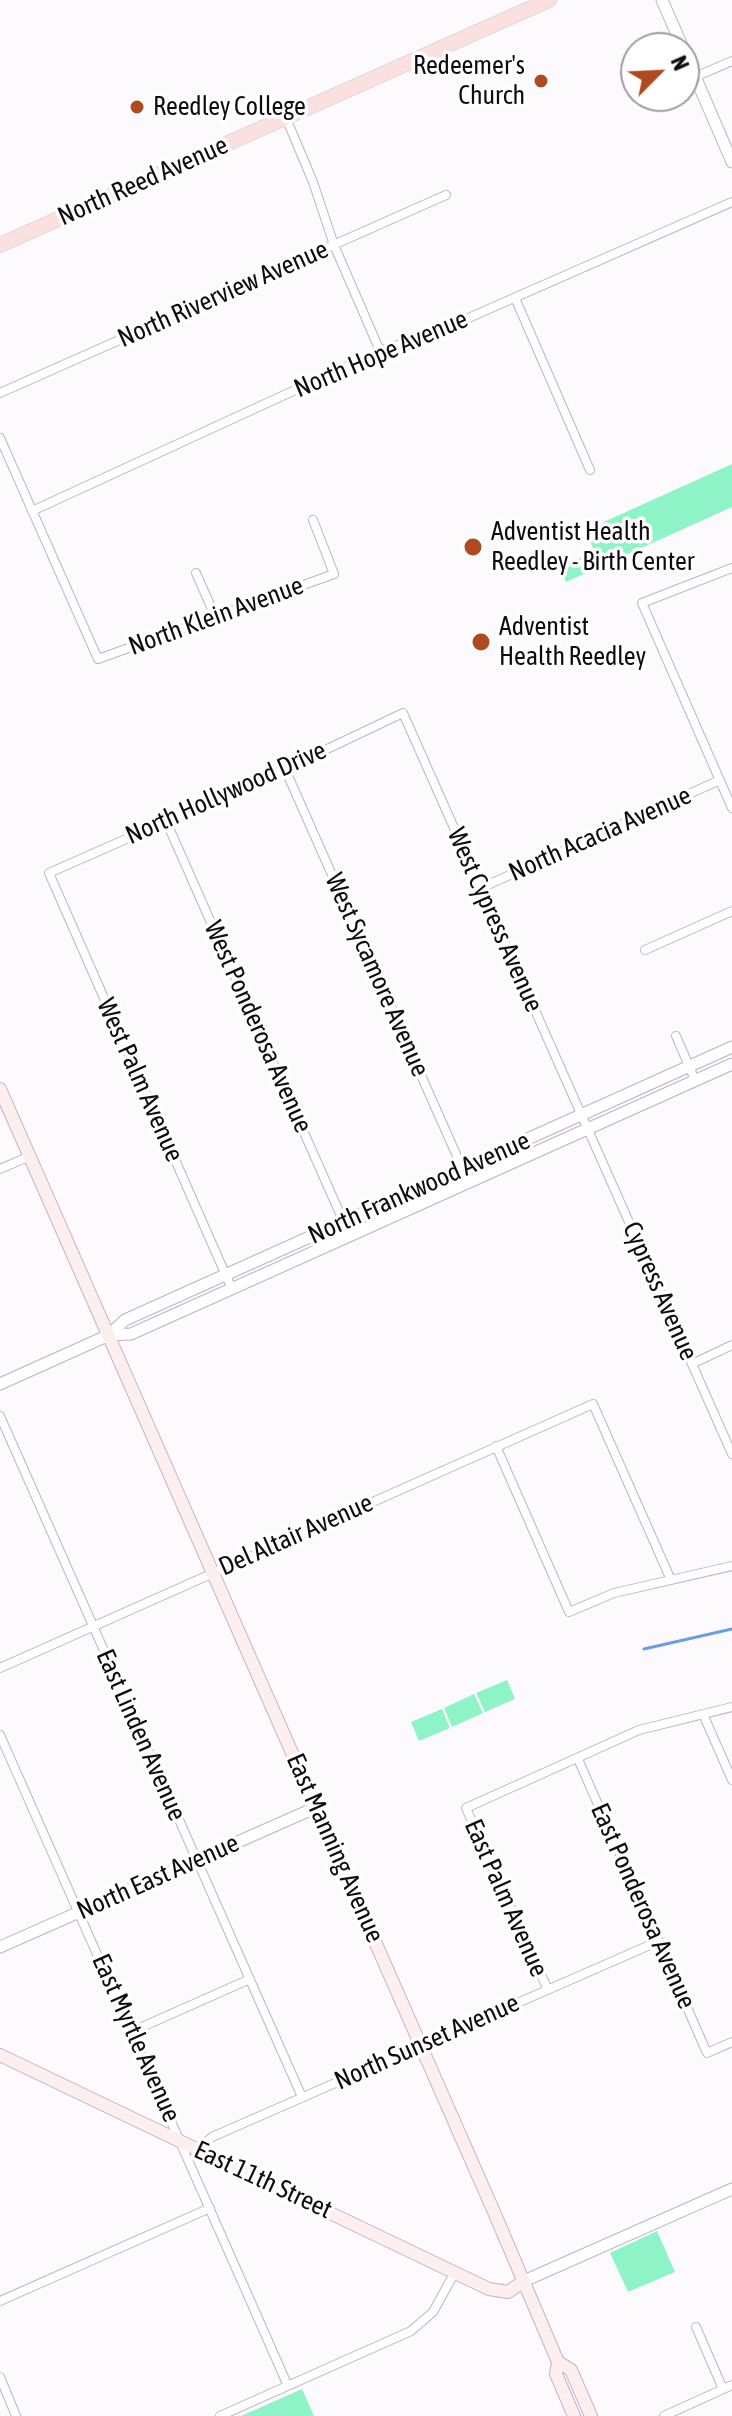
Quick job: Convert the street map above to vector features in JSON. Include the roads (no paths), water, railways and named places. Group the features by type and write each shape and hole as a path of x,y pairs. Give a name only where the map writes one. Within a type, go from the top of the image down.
{"main road":[{"name":"North Reed Avenue","path":"0,245 549,0"},
{"name":"East Manning Avenue","path":"0,1089 524,2281 558,2362 556,2374 574,2416"},
{"name":"East 11th Street","path":"0,2055 498,2293 508,2292 524,2281"},
{"name":"East Manning Avenue","path":"558,2362 571,2370 591,2416"},
{"path":"561,2385 573,2397 582,2416"}],"street":[{"path":"661,1 675,32"},
{"path":"700,75 732,61"},
{"path":"700,88 732,162"},
{"path":"286,118 313,182 334,245 380,351"},
{"name":"North Riverview Avenue","path":"0,393 446,195"},
{"name":"North Hope Avenue","path":"32,511 380,351 439,331 732,202"},
{"path":"515,298 590,470"},
{"path":"0,438 32,511"},
{"name":"North Klein Avenue","path":"32,511 98,659 334,574 313,520"},
{"path":"732,568 642,603 732,808"},
{"path":"196,573 215,616"},
{"name":"North Hollywood Drive","path":"49,873 285,769 403,713"},
{"name":"West Cypress Avenue","path":"403,713 588,1128"},
{"name":"West Sycamore Avenue","path":"285,769 468,1181"},
{"name":"North Acacia Avenue","path":"481,888 720,780"},
{"name":"West Ponderosa Avenue","path":"166,821 349,1234"},
{"name":"West Palm Avenue","path":"49,873 231,1287"},
{"path":"645,950 732,911"},
{"path":"676,1036 695,1080"},
{"name":"North Frankwood Avenue","path":"0,1384 109,1335 125,1320 732,1047"},
{"name":"North Frankwood Avenue","path":"109,1335 131,1334 732,1064"},
{"name":"Cypress Avenue","path":"588,1128 732,1454"},
{"path":"0,1169 30,1156"},
{"path":"692,1364 732,1345"},
{"name":"Del Altair Avenue","path":"0,1668 593,1404 671,1580"},
{"name":"East Linden Avenue","path":"0,1416 302,2097"},
{"path":"496,1446 569,1612 614,1593 732,1566"},
{"path":"578,1759 639,1730 732,1707"},
{"path":"703,1714 732,1780"},
{"name":"East Myrtle Avenue","path":"0,1735 288,2386"},
{"name":"East Palm Avenue","path":"547,1988 466,1808 578,1759"},
{"name":"East Ponderosa Avenue","path":"578,1759 707,2053 732,2042"},
{"name":"North East Avenue","path":"0,1947 317,1807"},
{"name":"North Sunset Avenue","path":"198,2149 212,2137 659,1941"},
{"path":"133,2031 250,1979"},
{"path":"524,2281 732,2189"},
{"path":"0,2301 210,2208"},
{"path":"220,2416 415,2329 433,2312 455,2272"},
{"path":"664,2416 728,2387 696,2327"},
{"path":"0,2377 16,2416"}],"waterway":[{"path":"644,1649 732,1629"}],"place":[{"name":"Redeemer's Church","path":"541,81"},
{"name":"Reedley College","path":"137,107"},
{"name":"Adventist Health Reedley - Birth Center","path":"473,547"},
{"name":"Adventist Health Reedley","path":"481,642"}]}
